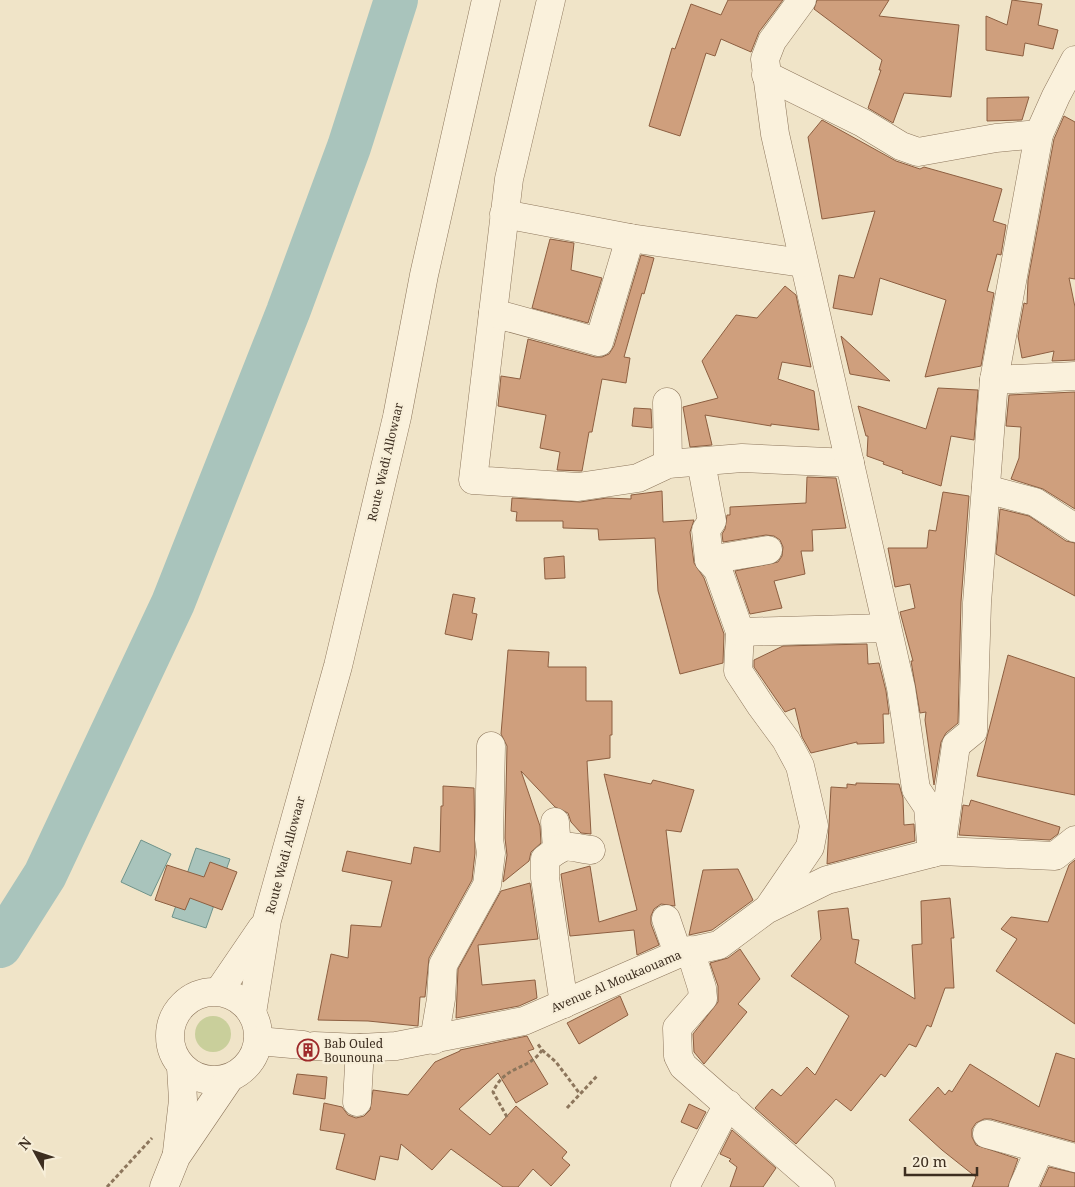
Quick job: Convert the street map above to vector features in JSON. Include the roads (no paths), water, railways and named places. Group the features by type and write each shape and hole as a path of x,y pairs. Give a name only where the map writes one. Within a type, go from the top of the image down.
{"street":[{"name":"Route Wadi Allowaar","path":"252,1013 267,920 342,647 397,417 424,275 486,0"},
{"path":"551,0 509,179 473,480 578,487 638,478 668,464 742,458 850,463"},
{"path":"802,0 772,41 766,59 766,75 775,134 803,263 822,333 886,628 901,688 916,789 928,807 937,852"},
{"path":"937,852 956,745 973,732 977,603 994,380 1039,134 1065,102 1075,60"},
{"path":"766,75 863,123 901,146 918,152 971,142 1039,134"},
{"path":"504,214 630,238 803,263"},
{"path":"493,313 599,342 630,238"},
{"path":"994,380 1075,376"},
{"path":"667,402 668,464"},
{"path":"701,462 712,521 706,530 709,560 718,570 740,632 738,670 786,740 800,766 814,826 810,847 766,910"},
{"path":"986,489 1035,502 1075,528"},
{"path":"709,560 768,550"},
{"path":"740,632 886,628"},
{"path":"434,1040 441,999 443,964 487,884 491,853 488,839 490,746"},
{"path":"555,822 557,848"},
{"name":"Avenue Al Moukaouama","path":"258,1042 360,1048 396,1046 524,1021 684,952 719,945 766,910 827,880 937,852 1055,856 1075,840"},
{"path":"564,1004 545,878 545,859 557,848 579,847 591,850"},
{"path":"666,918 702,988 703,998 677,1028 678,1056 683,1066 728,1104 812,1184"},
{"name":"Route Wadi Allowaar","path":"219,991 267,920"},
{"path":"176,1157 183,1100 181,1067 170,1043 170,1029 174,1016 182,1005 193,996 206,992 219,991 232,995 243,1002 252,1013 258,1026 258,1042 255,1054 239,1075 229,1080 201,1079 181,1067"},
{"path":"357,1102 360,1048"},
{"path":"164,1187 176,1157 229,1080"},
{"path":"686,1187 728,1104"},
{"path":"987,1134 1075,1158"},
{"path":"1023,1187 1040,1149"}],"water":[{"path":"141,840 171,854 151,896 121,882"},
{"path":"196,848 230,859 206,928 172,917"}],"waterway":[{"path":"0,946 45,875 173,603 288,312 349,147 396,0"}],"place":[{"name":"Bab Ouled Bounouna","path":"308,1050"}]}
